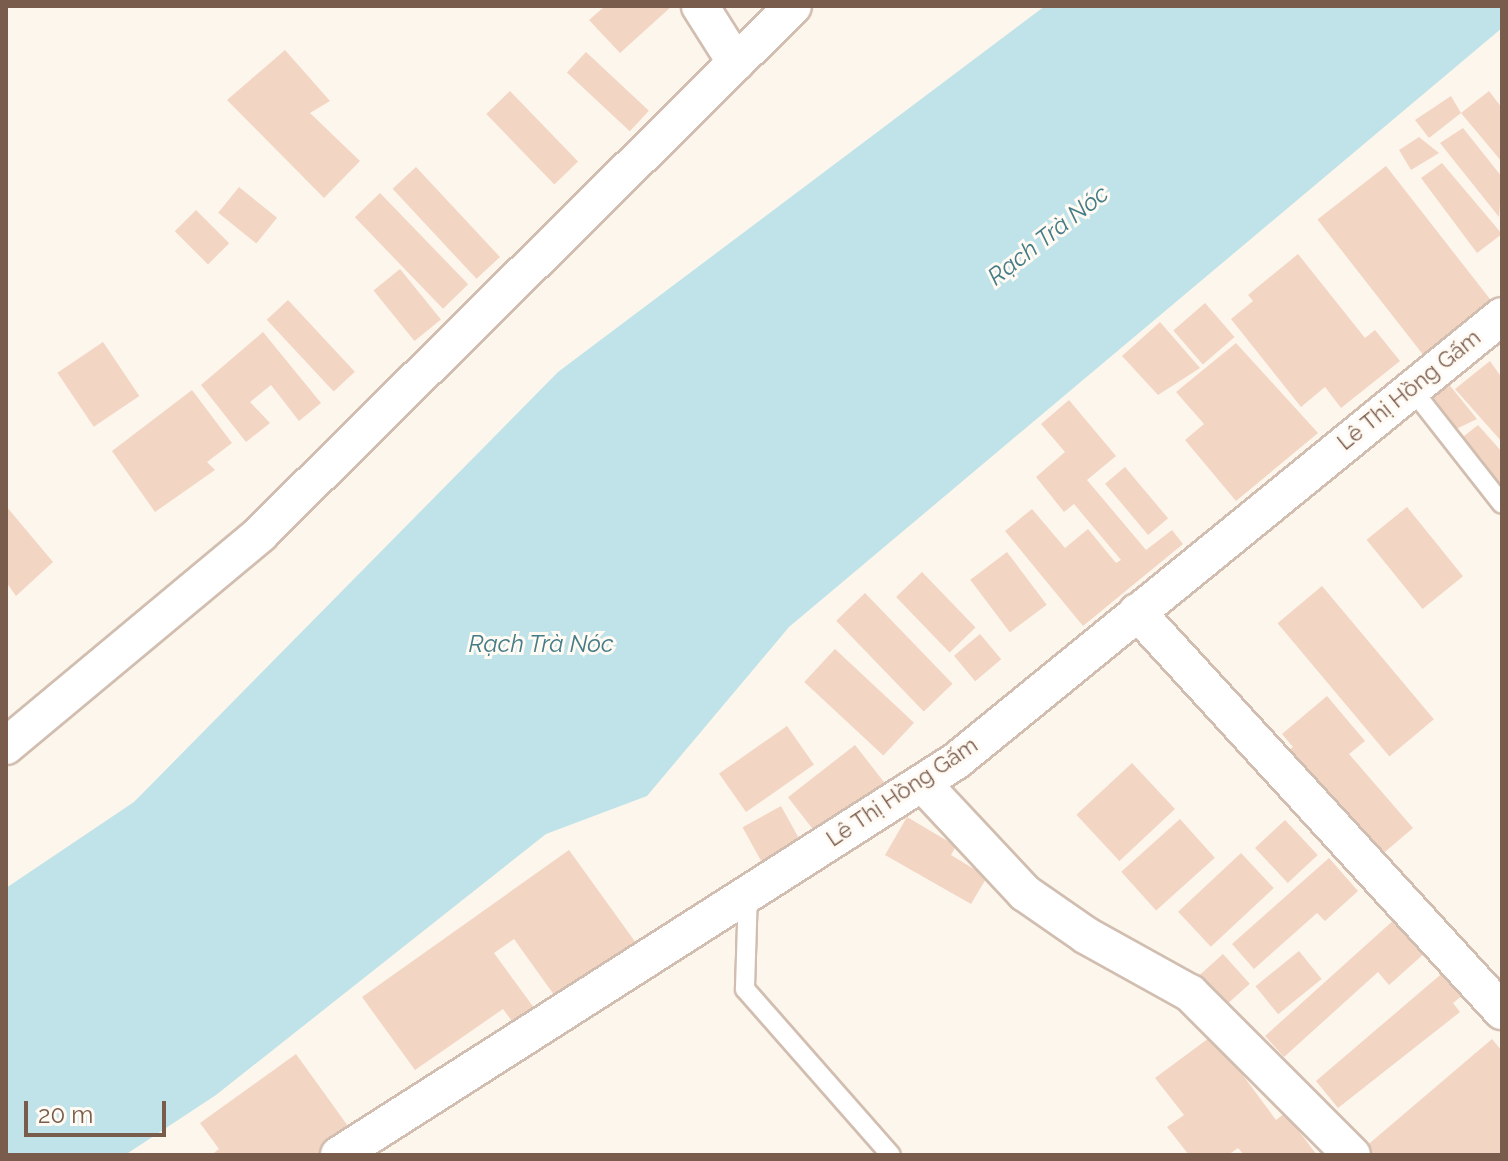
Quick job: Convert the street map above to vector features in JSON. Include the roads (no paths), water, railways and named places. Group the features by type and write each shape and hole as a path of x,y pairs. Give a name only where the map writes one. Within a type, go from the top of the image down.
{"street":[{"path":"700,6 736,63"},
{"path":"6,746 260,534 793,6"},
{"name":"Lê Thị Hồng Gấm","path":"339,1155 922,783 1502,316"},
{"path":"1137,612 1502,1011"},
{"path":"922,783 1025,893 1087,936 1190,993 1352,1155"}],"lane":[{"path":"1411,388 1502,504"},
{"path":"748,892 745,989 891,1155"}],"water":[{"name":"Rạch Trà Nóc","path":"1045,6 1502,6 1502,28 789,627 647,796 546,834 216,1095 125,1155 6,1155 6,888 134,802 558,372"}]}
